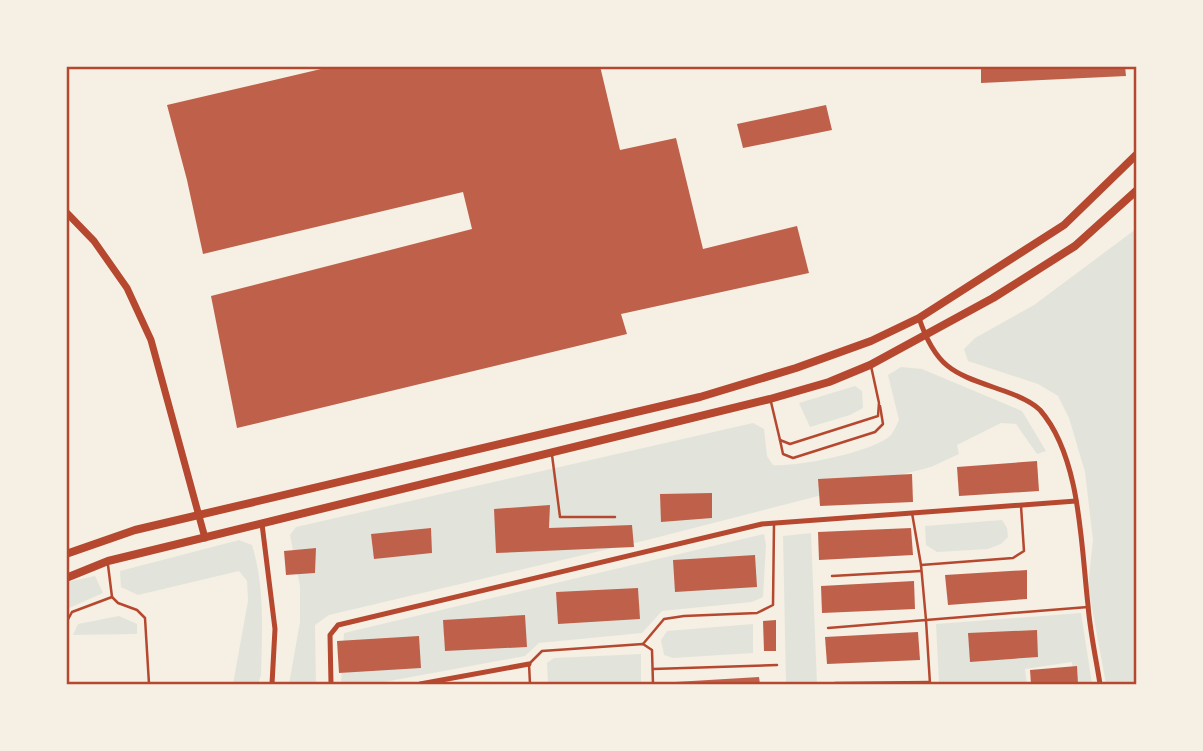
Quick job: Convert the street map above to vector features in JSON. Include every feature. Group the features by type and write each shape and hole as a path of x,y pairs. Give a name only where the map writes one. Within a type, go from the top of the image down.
{"main road":[{"path":"66,554 135,530 700,397 796,368 871,341 919,318 1064,225 1136,155"},
{"path":"66,578 108,561 770,399 828,382 870,365 993,298 1075,246 1136,191"}],"street":[{"path":"66,212 94,241 127,288 151,340 205,538"},
{"path":"919,318 929,345 945,366 1018,396 1038,408 1051,428 1069,468 1076,501 1100,684"},
{"path":"331,684 330,635 338,625 774,523 1076,501"},
{"path":"262,524 275,629 272,684"},
{"path":"421,684 529,664"}],"lane":[{"path":"770,399 783,454 793,458 875,432 883,424 870,365"},
{"path":"780,440 790,444 878,416 879,403"},
{"path":"552,451 560,517 615,517"},
{"path":"921,565 1013,558 1024,551 1021,505"},
{"path":"835,683 930,683 921,565 912,513"},
{"path":"643,643 664,619 757,613 773,606 774,523"},
{"path":"108,561 112,597 145,618 149,684"},
{"path":"832,576 921,571"},
{"path":"66,623 72,612 112,597"},
{"path":"828,628 1088,607"},
{"path":"530,684 529,664 542,652 643,643 652,650 653,684"},
{"path":"653,669 777,665"},
{"path":"66,671 67,684"}],"shaded area":[{"path":"1136,229 1136,684 1106,684 1088,586 1093,540 1085,472 1069,418 1058,396 1038,384 968,361 964,349 975,338 1034,305"},
{"path":"901,367 922,369 1022,411 1046,451 1037,454 1016,424 1001,423 957,445 959,454 931,467 647,540 329,615 315,625 316,684 289,684 300,622 300,586 290,535 296,527 753,423 764,429 767,456 773,465 816,461 853,452 882,441 893,432 899,420 888,375"},
{"path":"855,386 862,391 863,408 850,415 810,427 799,403"},
{"path":"1002,520 1008,537 1001,544 988,549 937,552 926,545 925,526"},
{"path":"811,533 817,684 786,684 783,536"},
{"path":"764,534 766,545 763,597 752,602 662,611 642,633 539,643 525,656 373,684 341,684 344,633"},
{"path":"239,540 252,545 259,577 262,626 261,675 258,684 233,684 248,601 247,581 239,571 138,595 121,587 120,571"},
{"path":"95,576 103,593 67,609 67,582"},
{"path":"1081,613 1092,684 1074,684 1072,662 1025,669 1027,684 939,684 936,624"},
{"path":"119,616 137,624 137,634 73,635 78,624"},
{"path":"753,624 753,653 673,658 664,655 661,640 667,631"},
{"path":"641,654 641,684 548,684 547,663 554,658"}],"building":[{"path":"320,66 600,66 620,150 676,138 703,249 797,226 809,273 621,314 627,334 237,428 211,296 472,229 463,192 203,254 167,105 321,69"},
{"path":"981,66 1125,66 1126,76 981,83"},
{"path":"826,105 832,130 743,148 737,124"},
{"path":"1037,461 1039,491 959,496 957,467"},
{"path":"912,474 913,502 820,506 818,479"},
{"path":"712,493 712,518 661,522 660,494"},
{"path":"550,505 549,528 632,525 634,547 496,553 494,509"},
{"path":"431,528 432,553 374,559 371,534"},
{"path":"911,528 913,555 819,560 818,532"},
{"path":"316,548 315,573 286,575 284,551"},
{"path":"755,555 757,587 675,592 673,560"},
{"path":"1027,570 1027,599 948,605 945,575"},
{"path":"914,581 915,609 822,613 821,586"},
{"path":"638,588 640,619 558,624 556,592"},
{"path":"525,615 527,647 445,651 443,620"},
{"path":"776,620 776,651 764,651 763,621"},
{"path":"1037,630 1038,657 970,662 968,633"},
{"path":"918,632 920,660 827,664 825,637"},
{"path":"419,636 421,668 339,673 337,641"},
{"path":"1077,666 1078,684 1031,684 1030,670"},
{"path":"759,677 760,684 675,684 675,682"}]}
